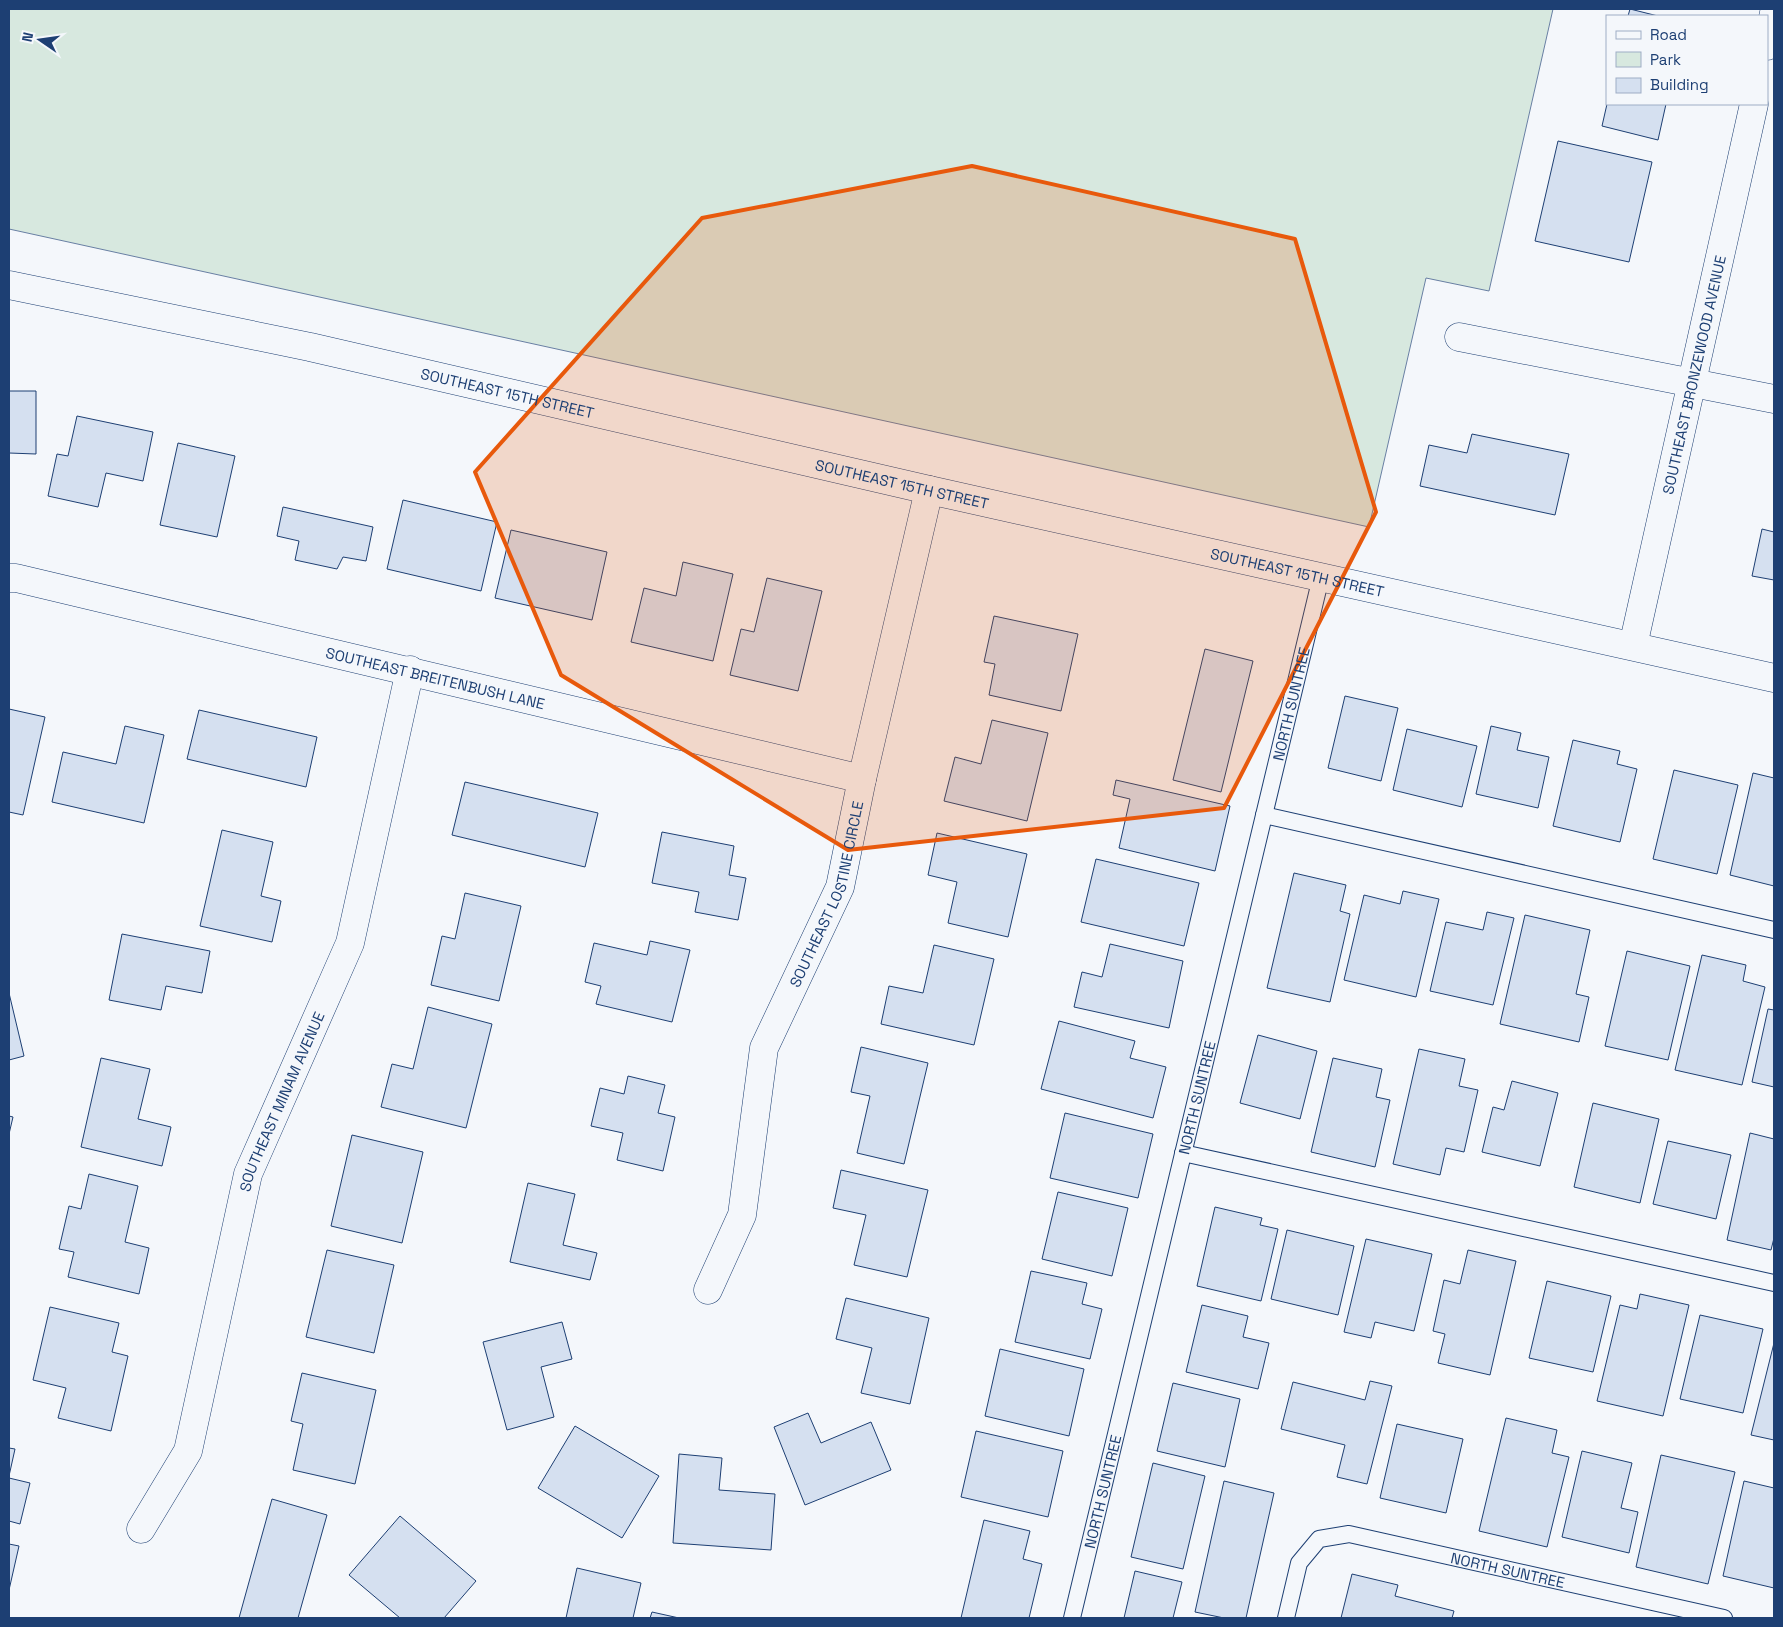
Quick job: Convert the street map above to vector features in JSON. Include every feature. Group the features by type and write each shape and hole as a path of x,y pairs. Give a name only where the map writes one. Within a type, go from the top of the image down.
{"street":[{"path":"1768,41 1774,13"},
{"name":"SOUTHEAST BRONZEWOOD AVENUE","path":"1633,646 1754,105"},
{"name":"SOUTHEAST 15TH STREET","path":"9,273 20,286 310,347 929,490 1774,678"},
{"path":"1459,337 1691,381 1774,400"},
{"name":"SOUTHEAST LOSTINE CIRCLE","path":"708,1290 742,1215 764,1048 840,887 862,779 929,490"},
{"name":"SOUTHEAST BREITENBUSH LANE","path":"9,578 16,578 410,670 862,779"},
{"name":"SOUTHEAST MINAM AVENUE","path":"141,1529 188,1451 248,1174 350,943 410,670"}],"lane":[{"name":"NORTH SUNTREE","path":"1072,1618 1321,577"},
{"path":"1264,814 1774,930"},
{"path":"1183,1153 1774,1283"},
{"name":"NORTH SUNTREE","path":"1286,1618 1299,1563 1319,1539 1349,1534 1724,1618"}],"highlighted area":[{"path":"972,166 1295,239 1376,512 1224,808 848,850 561,675 475,472 702,218"}],"green space":[{"path":"9,9 1553,9 1489,291 1426,278 1369,527 9,229"}],"building":[{"path":"1630,9 1654,15 1628,15"},
{"path":"1607,105 1666,105 1658,140 1602,126"},
{"path":"1558,141 1652,162 1629,262 1535,241"},
{"path":"9,391 36,391 36,454 9,453"},
{"path":"77,416 153,432 143,481 106,473 98,507 48,496 57,454 68,456"},
{"path":"1472,434 1569,454 1555,515 1420,486 1429,445 1467,453"},
{"path":"178,443 235,456 217,537 160,525"},
{"path":"403,500 497,522 481,591 387,569"},
{"path":"283,507 373,527 366,561 343,557 337,569 295,560 299,541 277,536"},
{"path":"1762,529 1774,532 1774,580 1752,576"},
{"path":"511,530 607,552 592,620 495,598"},
{"path":"683,562 733,574 713,661 631,642 644,588 676,596"},
{"path":"767,578 822,591 798,691 730,675 741,629 754,632"},
{"path":"994,616 1078,634 1061,711 989,695 995,664 984,662"},
{"path":"1205,649 1253,661 1221,792 1173,780"},
{"path":"1345,696 1398,708 1381,781 1328,768"},
{"path":"9,709 45,717 23,815 9,812"},
{"path":"199,710 317,737 306,787 187,759"},
{"path":"992,720 1048,733 1027,821 944,801 955,757 981,764"},
{"path":"125,726 164,735 144,823 52,802 63,752 116,764"},
{"path":"1491,726 1521,733 1517,750 1549,757 1538,808 1476,794"},
{"path":"1407,729 1477,746 1462,807 1393,790"},
{"path":"1573,740 1620,751 1617,764 1637,769 1620,842 1553,826"},
{"path":"1674,770 1738,785 1717,874 1653,859"},
{"path":"1753,773 1774,778 1774,886 1730,875"},
{"path":"1116,780 1230,806 1215,871 1119,848 1130,799 1113,795"},
{"path":"465,782 598,813 585,867 452,835"},
{"path":"222,830 273,842 261,896 281,901 272,942 200,926"},
{"path":"662,832 734,846 729,875 746,878 738,920 695,912 699,892 652,883"},
{"path":"937,833 1027,854 1008,937 948,923 957,882 928,875"},
{"path":"1096,859 1199,883 1184,946 1081,922"},
{"path":"1294,873 1346,885 1340,911 1350,914 1330,1002 1267,988"},
{"path":"1403,891 1439,899 1416,997 1344,980 1364,895 1400,904"},
{"path":"465,893 521,906 499,1001 431,985 442,936 455,939"},
{"path":"1487,912 1514,918 1493,1005 1430,991 1446,922 1483,930"},
{"path":"1525,915 1590,930 1576,994 1589,997 1579,1042 1500,1024"},
{"path":"122,934 210,951 202,993 166,986 161,1010 109,1000"},
{"path":"650,941 690,950 672,1022 596,1004 601,986 585,982 594,943 647,955"},
{"path":"1110,944 1183,961 1169,1028 1074,1007 1082,972 1102,977"},
{"path":"934,945 994,959 974,1045 881,1024 889,986 923,993"},
{"path":"1627,951 1690,966 1668,1060 1605,1046"},
{"path":"1702,955 1746,965 1743,981 1765,987 1742,1085 1675,1070"},
{"path":"9,993 24,1056 9,1060"},
{"path":"428,1007 492,1024 466,1128 381,1107 392,1064 413,1069"},
{"path":"1768,1009 1774,1010 1774,1087 1752,1082"},
{"path":"1059,1021 1135,1041 1130,1058 1166,1067 1153,1118 1041,1089"},
{"path":"1258,1035 1317,1051 1300,1119 1240,1103"},
{"path":"861,1047 928,1063 904,1164 857,1153 870,1096 851,1092"},
{"path":"1419,1049 1465,1059 1459,1086 1478,1090 1464,1152 1446,1148 1440,1175 1393,1164"},
{"path":"101,1058 150,1069 138,1119 171,1127 162,1166 81,1147"},
{"path":"1333,1058 1382,1069 1376,1097 1390,1100 1375,1167 1311,1152"},
{"path":"628,1076 665,1085 658,1113 675,1117 663,1171 617,1160 623,1133 591,1126 600,1088 624,1094"},
{"path":"1512,1081 1558,1093 1540,1166 1482,1152 1493,1107 1504,1110"},
{"path":"1593,1103 1659,1119 1640,1203 1574,1187"},
{"path":"1065,1113 1153,1134 1138,1198 1050,1178"},
{"path":"9,1116 13,1117 9,1134"},
{"path":"1750,1133 1774,1139 1774,1238 1771,1250 1727,1240"},
{"path":"352,1135 423,1152 402,1243 331,1226"},
{"path":"1668,1141 1731,1155 1716,1219 1653,1204"},
{"path":"841,1170 928,1190 907,1277 854,1265 866,1215 833,1208"},
{"path":"89,1174 138,1186 125,1242 149,1248 139,1294 68,1277 74,1252 59,1249 69,1206 81,1209"},
{"path":"528,1183 575,1194 563,1245 597,1253 590,1280 510,1262"},
{"path":"1058,1192 1128,1208 1112,1276 1042,1259"},
{"path":"1215,1207 1262,1218 1260,1225 1278,1229 1261,1301 1197,1286"},
{"path":"1287,1230 1354,1246 1338,1315 1271,1299"},
{"path":"1366,1239 1432,1254 1414,1331 1375,1322 1371,1338 1344,1332"},
{"path":"327,1250 394,1265 374,1353 306,1337"},
{"path":"1468,1250 1516,1261 1490,1375 1438,1363 1445,1334 1433,1331 1444,1280 1460,1284"},
{"path":"1031,1271 1087,1283 1082,1304 1102,1309 1090,1359 1015,1342"},
{"path":"1547,1281 1611,1296 1593,1372 1529,1358"},
{"path":"1640,1294 1689,1305 1663,1416 1597,1401 1620,1305 1637,1309"},
{"path":"846,1298 929,1318 910,1404 861,1393 872,1348 836,1339"},
{"path":"1202,1305 1248,1316 1243,1337 1269,1343 1258,1389 1186,1372"},
{"path":"50,1307 119,1323 112,1352 128,1356 111,1431 58,1418 66,1388 33,1380"},
{"path":"1700,1315 1763,1329 1743,1413 1680,1399"},
{"path":"562,1322 572,1359 541,1367 554,1417 507,1430 483,1342"},
{"path":"1774,1343 1774,1440 1751,1435"},
{"path":"1000,1349 1084,1369 1069,1436 985,1416"},
{"path":"302,1373 376,1390 355,1484 293,1470 303,1424 291,1421"},
{"path":"1370,1381 1392,1386 1367,1484 1337,1477 1345,1445 1281,1429 1293,1382 1365,1400"},
{"path":"1173,1383 1240,1399 1225,1467 1157,1451"},
{"path":"808,1413 821,1443 871,1422 891,1470 805,1505 774,1427"},
{"path":"1506,1418 1557,1430 1552,1453 1569,1457 1547,1547 1479,1531"},
{"path":"1397,1424 1463,1439 1446,1513 1380,1498"},
{"path":"575,1426 659,1476 622,1538 538,1488"},
{"path":"976,1431 1063,1451 1048,1517 961,1497"},
{"path":"9,1448 15,1449 9,1476"},
{"path":"1582,1451 1632,1463 1621,1508 1638,1512 1629,1553 1562,1537"},
{"path":"679,1454 722,1458 719,1490 775,1494 771,1550 673,1543"},
{"path":"1661,1455 1735,1472 1708,1584 1636,1567"},
{"path":"1153,1463 1205,1476 1183,1569 1131,1557"},
{"path":"9,1478 30,1483 20,1524 9,1521"},
{"path":"1224,1481 1274,1493 1246,1618 1224,1618 1195,1612"},
{"path":"1744,1481 1774,1488 1774,1588 1723,1576"},
{"path":"272,1499 327,1515 298,1618 239,1618"},
{"path":"400,1516 476,1581 444,1618 400,1618 349,1575"},
{"path":"984,1520 1030,1531 1023,1559 1042,1564 1029,1618 961,1618"},
{"path":"9,1544 19,1546 9,1590"},
{"path":"577,1568 641,1583 633,1618 566,1618"},
{"path":"1135,1571 1182,1582 1173,1618 1124,1618"},
{"path":"1352,1574 1398,1585 1395,1596 1454,1611 1452,1618 1341,1618"},
{"path":"652,1612 679,1618 650,1618"}]}
